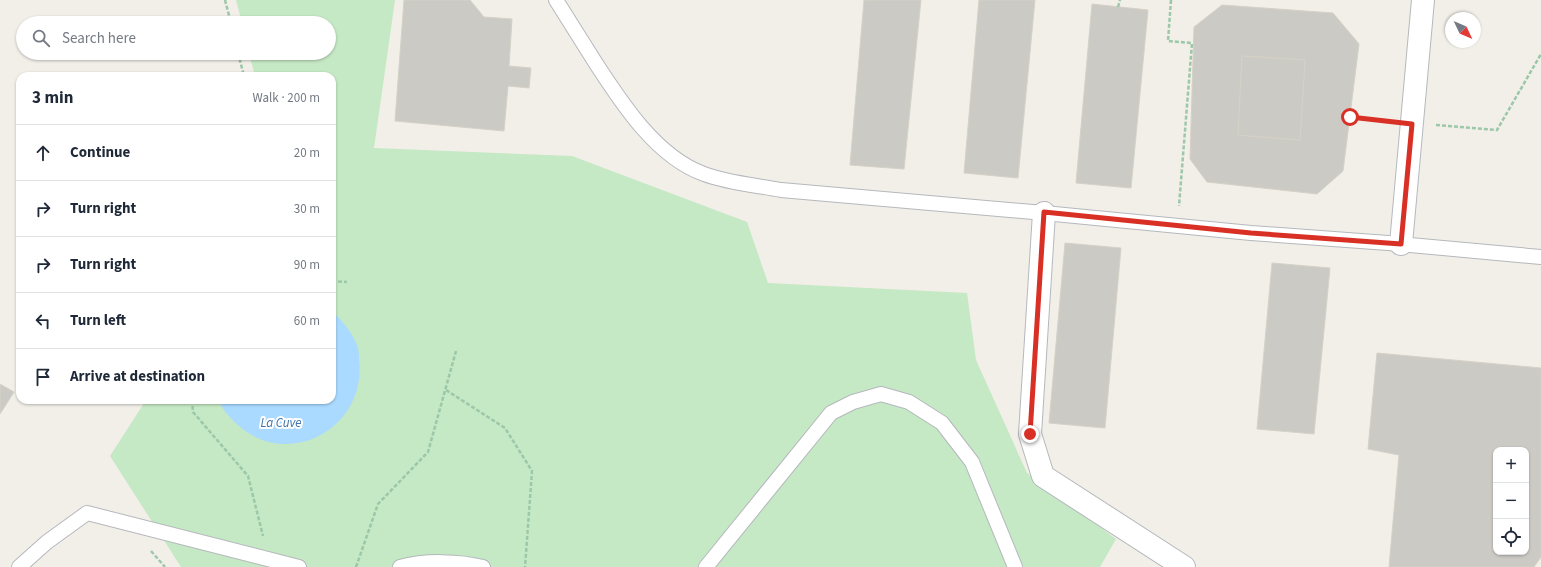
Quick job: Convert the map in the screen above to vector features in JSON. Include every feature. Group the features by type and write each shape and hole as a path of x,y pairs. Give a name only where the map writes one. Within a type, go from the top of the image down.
{"street":[{"path":"1401,244 1423,0"},
{"path":"1044,212 1030,434 1043,476 1184,567"}],"lane":[{"path":"556,0 622,103 644,129 672,157 703,174 739,183 781,190 1044,212 1251,233 1401,244 1541,257"},
{"path":"706,567 831,413 853,402 881,394 909,402 942,423 972,462 1015,567"},
{"path":"19,567 47,542 87,513 299,567"},
{"path":"400,567 414,563 469,564 483,567"}],"path":[{"path":"225,0 229,16"},
{"path":"1118,7 1120,0"},
{"path":"1171,0 1168,42 1192,43 1177,225"},
{"path":"1350,117 1412,124 1497,130 1541,54"},
{"path":"240,60 243,72"},
{"path":"336,281 347,282"},
{"path":"356,567 378,504 428,452 456,351"},
{"path":"446,390 505,428 532,471 525,567"},
{"path":"192,404 193,412 248,476 269,559"}],"green space":[{"path":"236,0 395,0 374,148 572,156 747,222 768,283 967,293 976,360 1027,473 1116,539 1100,567 181,567 110,456 143,404 336,404 336,72 254,72 251,60 336,60 336,16 240,16"}],"water":[{"name":"La Cuve","path":"336,315 344,324 358,348 358,383 352,403 340,420 324,433 305,441 285,444 264,441 244,430 226,413 221,404 336,404"}],"building":[{"path":"404,0 470,0 484,17 512,19 509,66 531,68 529,88 508,86 504,131 395,121"},
{"path":"864,0 921,0 904,169 850,165"},
{"path":"979,0 1035,0 1018,178 964,173"},
{"path":"1092,4 1148,10 1131,188 1076,183"},
{"path":"1222,5 1333,13 1359,44 1343,171 1317,194 1207,182 1190,159 1194,27","holes":["1242,56 1305,60 1300,140 1238,135"]},
{"path":"1242,56 1305,60 1300,140 1238,135"},
{"path":"1065,243 1121,248 1105,428 1049,423"},
{"path":"1272,263 1330,268 1314,434 1257,429"},
{"path":"1377,353 1541,368 1541,557 1534,567 1389,567 1399,455 1368,449"},
{"path":"0,384 14,392 0,414"}],"route":[{"path":"1030,434 1044,212 1251,233 1401,244 1412,124 1350,117"}]}
